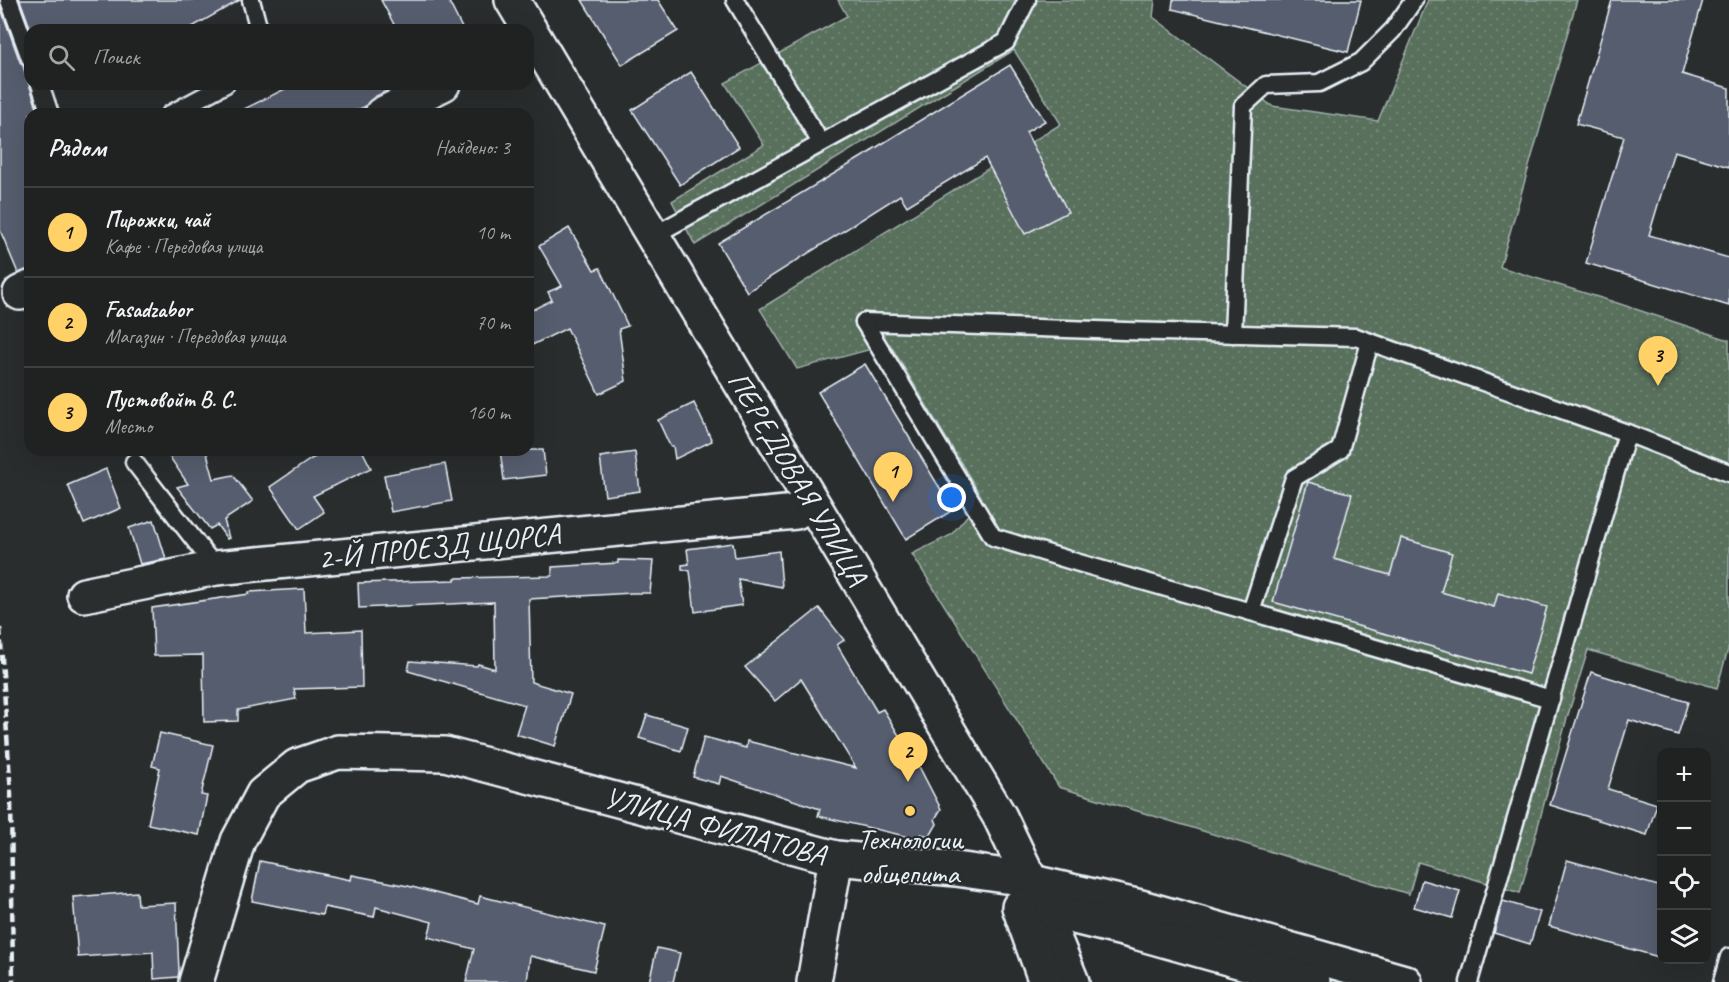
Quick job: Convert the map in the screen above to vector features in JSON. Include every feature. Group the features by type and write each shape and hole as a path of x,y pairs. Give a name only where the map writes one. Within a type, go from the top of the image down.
{"main road":[{"path":"489,0 504,24"},
{"name":"ПЕРЕДОВАЯ УЛИЦА","path":"512,0 525,24"},
{"name":"ПЕРЕДОВАЯ УЛИЦА","path":"534,39 646,240 706,362 1024,892"},
{"name":"ПЕРЕДОВАЯ УЛИЦА","path":"534,72 646,240 1000,817 1024,892 1061,976"},
{"path":"394,108 431,90"},
{"name":"2-Й ПРОЕЗД ЩОРСА","path":"84,595 216,568 796,512"},
{"name":"УЛИЦА ФИЛАТОВА","path":"196,982 238,841 263,794 297,766 338,752 445,754 836,858 956,869 1024,892 1141,906 1405,982"},
{"path":"814,982 836,858"},
{"path":"1024,892 1112,925 1313,982"},
{"name":"ПЕРЕДОВАЯ УЛИЦА","path":"1061,976 1078,940 1112,925"}],"lane":[{"path":"9,0 24,41"},
{"path":"251,0 257,24"},
{"path":"735,0 821,143"},
{"path":"646,240 1006,42 1027,0"},
{"path":"1233,334 1243,106 1266,85 1319,83 1360,62 1393,30 1414,0"},
{"path":"42,90 48,108"},
{"path":"181,108 215,90"},
{"path":"1551,699 993,537 864,322 1356,337 1627,433 1729,473"},
{"path":"1251,612 1294,478 1340,450 1370,342"},
{"path":"1469,982 1627,433"},
{"path":"134,462 216,568"},
{"path":"1722,982 1729,957"}],"green space":[{"path":"838,0 1155,0 1153,17 1272,106 1378,121 1428,0 1577,0 1500,267 1729,340 1729,646 1717,688 1588,650 1567,718 1520,893 1418,862 1409,894 1059,787 912,554 951,535 982,498 890,344 797,369 760,309 1061,124 1014,50 695,245 672,201 764,145 725,83 847,16"}],"building":[{"path":"20,0 240,0 198,24 29,24"},
{"path":"381,0 448,0 460,24 394,24"},
{"path":"582,0 658,0 678,31 622,65"},
{"path":"1173,0 1361,0 1348,52 1172,9"},
{"path":"1612,0 1703,0 1682,74 1729,88 1729,167 1674,151 1649,235 1729,258 1729,306 1586,263 1624,137 1576,124"},
{"path":"0,6 24,69 24,90 31,90 37,108 24,108 24,271 18,273 0,230"},
{"path":"1010,65 1045,121 1026,132 1068,212 1025,234 985,158 907,206 900,195 747,292 718,243"},
{"path":"691,72 739,147 680,185 632,110"},
{"path":"283,90 389,90 374,97 362,108 246,108"},
{"path":"569,228 594,270 600,268 628,326 619,329 626,381 599,394 567,328 534,344 534,309 552,300 548,292 562,286 539,246"},
{"path":"865,364 953,510 906,539 818,392"},
{"path":"694,403 712,441 675,459 673,446 670,446 658,420"},
{"path":"534,450 543,450 546,475 504,480 501,456 534,456"},
{"path":"635,452 640,491 605,496 600,457"},
{"path":"169,456 208,456 214,479 233,475 253,501 224,520 229,538 227,539 217,525 210,529 177,487 188,484"},
{"path":"317,456 365,456 371,468 313,496 324,512 299,529 270,487"},
{"path":"445,464 452,501 391,512 384,475"},
{"path":"106,469 121,508 84,524 68,485"},
{"path":"1308,482 1352,494 1334,559 1390,575 1401,538 1452,553 1441,592 1494,607 1498,593 1547,607 1528,674 1273,602"},
{"path":"154,520 166,559 140,564 129,528"},
{"path":"733,543 735,557 779,551 782,587 738,579 742,605 695,612 690,571 682,569 682,565 689,564 687,549"},
{"path":"618,560 653,561 650,593 529,599 531,682 571,694 555,746 516,734 525,705 408,671 410,661 477,666 478,664 495,669 494,602 359,608 358,583 552,576 552,567 618,563"},
{"path":"304,589 306,633 361,630 362,687 294,689 296,699 238,710 238,721 204,722 203,655 154,656 152,608 249,594 249,592"},
{"path":"819,608 844,640 837,645 877,712 883,709 909,752 911,751 941,809 935,819 937,824 930,836 921,834 918,839 818,816 820,809 721,776 719,784 693,777 704,737 746,748 747,741 856,768 801,679 775,701 745,667"},
{"path":"1591,672 1688,702 1678,735 1629,720 1608,789 1657,804 1647,835 1550,805"},
{"path":"647,715 688,727 681,751 639,738"},
{"path":"160,733 213,745 201,795 207,796 199,835 148,824 160,768 152,766"},
{"path":"1567,860 1657,886 1657,957 1549,926"},
{"path":"260,861 351,880 352,875 408,886 478,904 480,896 605,927 594,971 530,956 527,982 466,982 474,949 428,937 432,922 376,907 374,917 324,907 322,915 252,901"},
{"path":"1422,880 1460,891 1452,918 1414,907"},
{"path":"137,892 138,905 176,903 178,977 154,979 153,952 78,957 73,897"},
{"path":"1503,901 1540,912 1530,944 1494,933"},
{"path":"657,948 680,953 673,982 649,982"}],"railway":[{"path":"0,628 11,795 13,982"}],"place":[{"name":"Пустовойт В. С.","path":"1658,386"},
{"name":"Пирожки, чай","path":"893,502"},
{"name":"Fasadzabor","path":"908,782"},
{"name":"Технологии общепита","path":"910,811"}]}
